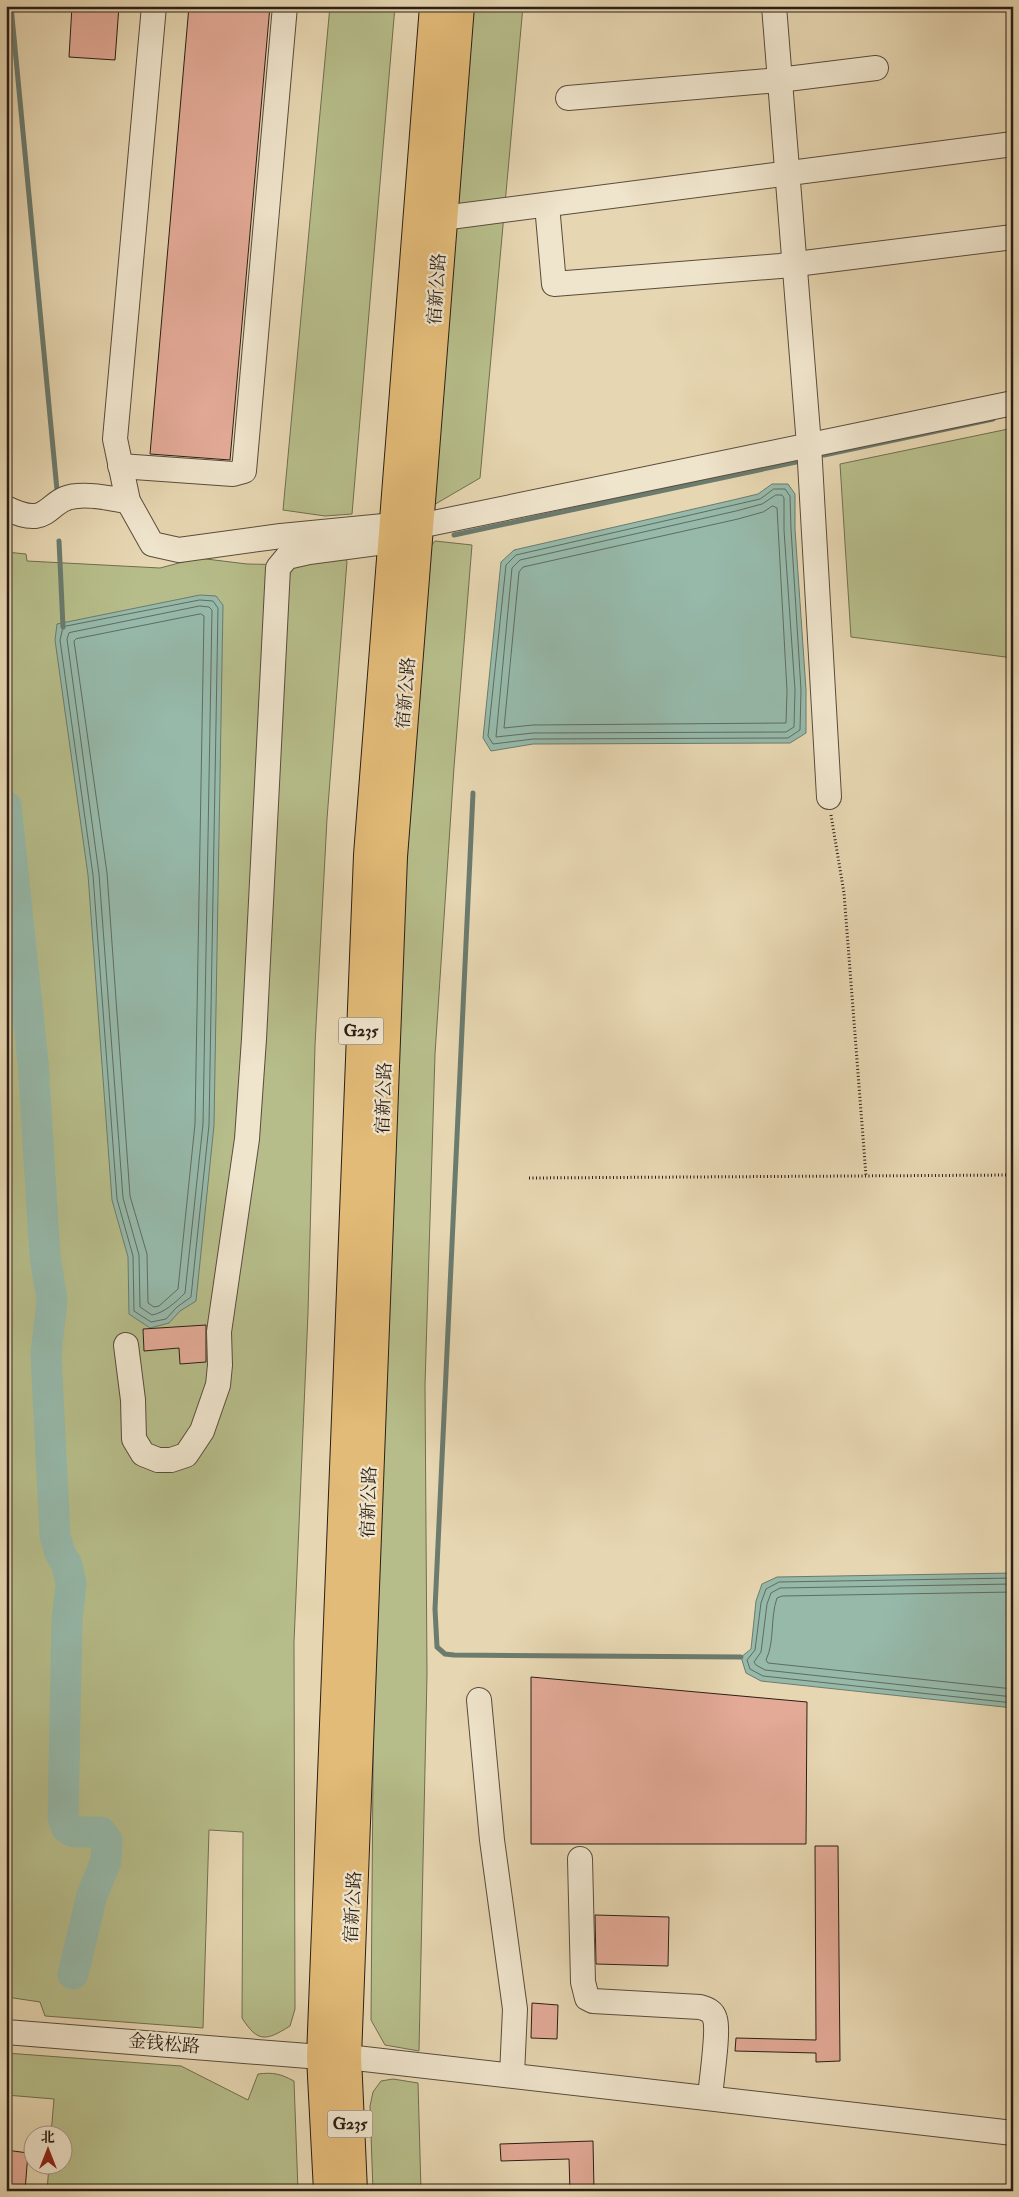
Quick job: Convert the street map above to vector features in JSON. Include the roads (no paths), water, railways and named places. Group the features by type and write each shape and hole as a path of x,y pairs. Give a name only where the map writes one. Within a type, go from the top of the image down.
{"highway":[{"name":"宿新公路","path":"430,220 434,6"},
{"name":"宿新公路","path":"328,2191 334,2057 368,855 402,531 430,220 460,6"},
{"name":"宿新公路","path":"334,2057 353,2191"}],"street":[{"path":"154,6 115,439 128,501 152,544 179,550 281,536 402,531"},
{"path":"120,466 233,474 244,471 285,6"},
{"path":"774,6 786,174 810,445 829,797"},
{"path":"568,98 779,80 876,68"},
{"path":"430,220 1013,144"},
{"path":"548,205 554,284 794,264 1013,236"},
{"path":"126,1345 133,1400 134,1439 143,1454 158,1460 171,1460 186,1455 202,1431 218,1385 220,1365 219,1332 247,1140 254,1039 278,568 287,557 402,531 1013,403"},
{"path":"6,508 30,517 47,512 66,498 76,496 128,501"},
{"path":"479,1700 492,1840 515,2009 512,2075"},
{"path":"580,1859 583,1982 587,1998 593,2001 700,2007 709,2010 715,2018 716,2030 710,2098"},
{"name":"金钱松路","path":"6,2032 334,2057 512,2075 1013,2133"}],"water":[{"path":"772,484 788,484 795,494 795,529 806,690 806,733 790,743 533,744 491,751 483,738 501,562 514,550 758,494"},
{"path":"200,595 216,596 223,605 214,1125 196,1301 180,1311 169,1323 150,1328 129,1314 128,1257 112,1200 88,875 55,640 57,624"},
{"path":"1013,1573 1013,1708 761,1681 746,1673 741,1657 751,1649 756,1601 762,1584 777,1577"}],"waterway":[{"path":"11,6 57,490"},
{"path":"824,455 993,419"},
{"path":"454,535 796,462"},
{"path":"59,541 63,627"},
{"path":"473,793 435,1609 437,1647 445,1654 454,1655 741,1657"},
{"path":"6,806 33,1062 45,1256 52,1300 46,1354 55,1536 60,1553 67,1565 71,1584 67,1620 63,1817 66,1827 74,1832 101,1832 107,1840 106,1861 92,1895 73,1974"}]}
